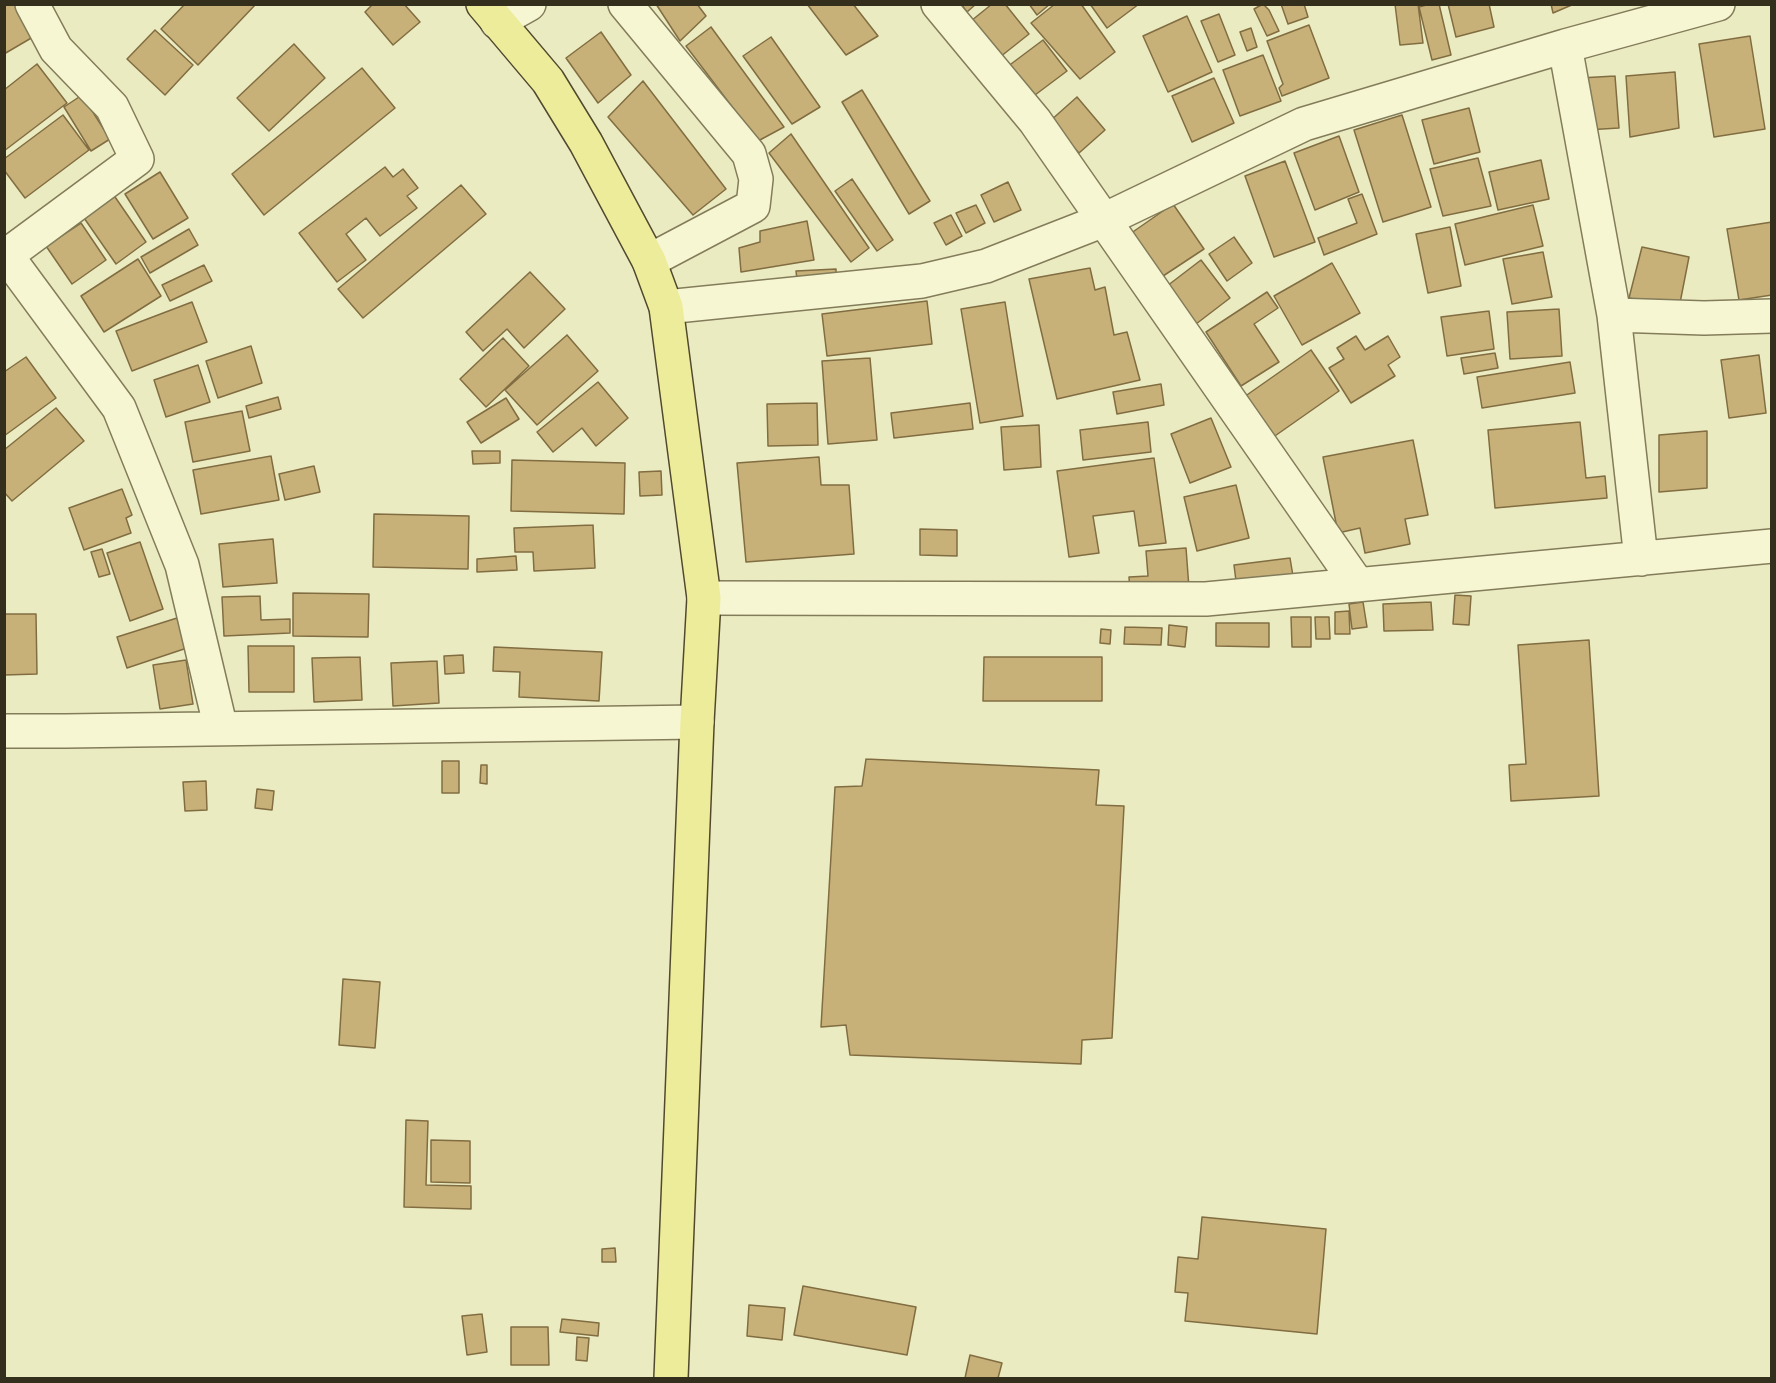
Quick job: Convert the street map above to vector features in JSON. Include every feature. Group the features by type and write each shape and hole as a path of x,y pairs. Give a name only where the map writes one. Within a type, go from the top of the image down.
{"main road":[{"path":"490,13 548,81 586,143 650,261 666,307 704,598 671,1378"}],"street":[{"path":"32,4 56,49 112,107 137,159 5,253 119,408 182,565 221,729"},
{"path":"490,13 529,4"},
{"path":"626,4 749,154 756,179 753,206 650,261"},
{"path":"938,4 1035,122 1358,585"},
{"path":"666,307 922,282 986,266 1104,220 1304,124 1565,46 1718,4"},
{"path":"1565,46 1614,315 1641,559"},
{"path":"1614,315 1704,318 1772,316"},
{"path":"704,598 1206,599 1772,546"},
{"path":"4,730 697,722"}],"building":[{"path":"4,4 14,4 33,37 4,54"},
{"path":"185,4 256,4 198,65 161,29"},
{"path":"373,4 404,4 420,22 393,45 365,12"},
{"path":"656,4 697,4 706,16 680,41"},
{"path":"807,4 853,4 878,36 846,55"},
{"path":"961,4 976,4 967,12"},
{"path":"992,4 1005,4 1029,34 995,61 966,25"},
{"path":"1029,4 1050,4 1037,15"},
{"path":"1055,4 1081,4 1115,52 1080,79 1031,23"},
{"path":"1090,4 1139,4 1107,28"},
{"path":"1263,4 1269,10 1279,31 1267,36 1254,9"},
{"path":"1281,4 1304,4 1308,17 1288,24"},
{"path":"1395,4 1418,4 1423,43 1400,45"},
{"path":"1439,4 1451,55 1432,60 1419,7"},
{"path":"1448,4 1489,4 1494,27 1456,37"},
{"path":"1551,4 1574,4 1553,13"},
{"path":"1219,14 1235,55 1218,62 1201,21"},
{"path":"1187,16 1212,72 1168,92 1143,36"},
{"path":"1309,25 1329,78 1282,96 1279,88 1283,84 1267,41"},
{"path":"711,27 784,127 758,141 686,46"},
{"path":"1251,28 1257,47 1247,51 1240,32"},
{"path":"155,30 193,65 165,95 127,59"},
{"path":"601,32 631,75 598,103 566,58"},
{"path":"1750,36 1765,129 1714,137 1699,44"},
{"path":"771,37 820,107 792,124 743,56"},
{"path":"1043,40 1067,71 1027,101 1003,70"},
{"path":"294,44 325,78 269,131 237,98"},
{"path":"1263,55 1281,101 1240,116 1223,70"},
{"path":"37,64 67,103 4,151 4,90"},
{"path":"362,68 395,108 264,215 232,174"},
{"path":"1675,72 1679,128 1630,137 1626,76"},
{"path":"1615,76 1619,128 1586,130 1580,78"},
{"path":"1214,78 1234,123 1192,142 1172,96"},
{"path":"643,81 726,189 693,215 608,117"},
{"path":"862,90 930,201 909,214 842,102"},
{"path":"82,95 110,139 91,151 64,107"},
{"path":"1077,97 1105,130 1079,153 1050,121"},
{"path":"1469,108 1480,152 1434,164 1422,120"},
{"path":"63,115 89,150 25,198 4,170 4,159"},
{"path":"1402,115 1431,207 1383,222 1354,130"},
{"path":"791,134 869,248 851,262 769,153"},
{"path":"1339,136 1359,192 1315,210 1294,153"},
{"path":"1478,158 1491,206 1443,216 1430,169"},
{"path":"1541,160 1549,199 1498,210 1489,172"},
{"path":"1285,161 1315,242 1274,257 1245,176"},
{"path":"385,167 393,177 403,169 418,188 407,196 417,208 380,236 366,218 346,234 366,260 337,282 299,233"},
{"path":"160,172 188,218 153,239 125,194"},
{"path":"852,179 893,240 877,251 835,191"},
{"path":"1008,182 1021,210 994,222 981,195"},
{"path":"461,185 486,214 363,318 338,289"},
{"path":"113,194 146,242 116,264 82,215"},
{"path":"1362,194 1377,234 1324,255 1318,238 1357,223 1348,199"},
{"path":"1173,204 1204,249 1157,280 1127,236"},
{"path":"976,205 985,223 966,233 956,213"},
{"path":"1533,205 1543,246 1465,265 1455,224"},
{"path":"951,215 962,236 946,245 934,223"},
{"path":"807,221 814,260 741,272 739,248 760,242 760,231"},
{"path":"1772,222 1772,295 1739,300 1727,229"},
{"path":"81,223 106,260 72,284 46,246"},
{"path":"1450,227 1461,286 1428,293 1416,234"},
{"path":"189,229 198,245 150,273 141,257"},
{"path":"1234,237 1252,263 1227,281 1209,254"},
{"path":"1642,247 1689,257 1679,308 1629,298"},
{"path":"1543,252 1552,297 1512,304 1503,259"},
{"path":"138,259 161,296 104,332 81,296"},
{"path":"1201,260 1230,298 1196,324 1167,286"},
{"path":"1332,263 1360,313 1302,345 1274,296"},
{"path":"204,265 212,281 170,301 162,285"},
{"path":"1090,268 1095,290 1105,287 1114,335 1127,332 1140,380 1057,399 1029,279"},
{"path":"836,269 836,287 798,289 796,271"},
{"path":"530,272 565,309 524,348 507,329 483,351 466,332"},
{"path":"1267,292 1278,308 1254,324 1279,362 1241,386 1206,332"},
{"path":"927,301 932,344 827,356 822,314"},
{"path":"192,302 207,342 132,371 116,331"},
{"path":"1005,302 1023,416 980,423 961,309"},
{"path":"1559,309 1562,356 1510,359 1507,312"},
{"path":"1489,311 1494,349 1447,356 1441,317"},
{"path":"567,335 598,371 537,425 505,390"},
{"path":"1356,336 1365,350 1388,336 1400,357 1388,365 1395,376 1351,403 1329,368 1344,359 1337,348"},
{"path":"503,338 529,366 486,407 460,379"},
{"path":"251,346 262,383 218,398 206,361"},
{"path":"1311,350 1339,391 1272,438 1244,397"},
{"path":"1495,353 1498,368 1464,374 1461,358"},
{"path":"1759,355 1766,413 1729,418 1721,360"},
{"path":"26,357 56,398 4,436 4,372"},
{"path":"870,358 877,440 828,444 822,361"},
{"path":"1570,362 1575,393 1482,408 1477,377"},
{"path":"198,365 210,402 166,417 154,380"},
{"path":"598,382 628,418 596,446 582,428 553,452 537,432"},
{"path":"1161,384 1164,405 1117,414 1113,392"},
{"path":"278,397 281,409 249,418 246,406"},
{"path":"506,398 519,419 481,443 467,422"},
{"path":"817,403 818,445 768,446 767,404"},
{"path":"970,403 973,429 894,438 891,413"},
{"path":"56,408 84,441 12,501 4,492 4,450"},
{"path":"242,411 250,451 193,462 185,422"},
{"path":"1211,418 1231,467 1190,483 1171,434"},
{"path":"1148,422 1151,452 1083,460 1080,430"},
{"path":"1580,422 1586,478 1605,476 1607,498 1495,508 1488,430"},
{"path":"1039,425 1041,467 1004,470 1001,427"},
{"path":"1707,431 1707,488 1659,492 1659,435"},
{"path":"1413,440 1428,515 1405,519 1410,544 1365,553 1360,528 1338,533 1323,457"},
{"path":"472,451 500,451 500,463 473,464"},
{"path":"271,456 279,500 201,514 193,470"},
{"path":"819,457 821,485 849,485 854,554 746,562 737,463"},
{"path":"1154,458 1166,543 1139,546 1134,511 1093,516 1099,553 1069,557 1057,471"},
{"path":"512,460 625,463 624,514 511,511"},
{"path":"314,466 320,492 285,500 279,474"},
{"path":"661,471 662,495 640,496 639,472"},
{"path":"1236,485 1249,538 1197,551 1184,497"},
{"path":"122,489 132,515 126,518 131,533 84,550 69,508"},
{"path":"374,514 469,516 468,569 373,567"},
{"path":"593,525 595,568 534,571 533,552 515,552 514,528"},
{"path":"920,529 957,530 957,556 920,555"},
{"path":"273,539 277,583 223,587 219,544"},
{"path":"140,542 163,609 130,621 107,553"},
{"path":"1186,548 1189,588 1130,592 1129,577 1148,576 1146,551"},
{"path":"102,549 110,574 99,577 91,552"},
{"path":"516,556 517,570 477,572 477,559"},
{"path":"1290,558 1294,582 1237,589 1234,565"},
{"path":"293,593 369,594 368,637 293,636"},
{"path":"1455,595 1471,596 1469,625 1453,624"},
{"path":"260,596 261,620 290,619 290,633 224,636 222,597"},
{"path":"1363,602 1367,627 1352,629 1349,604"},
{"path":"1431,602 1433,630 1384,631 1383,604"},
{"path":"1349,611 1350,634 1335,634 1335,612"},
{"path":"4,614 36,614 37,674 4,675"},
{"path":"1291,617 1311,617 1311,647 1292,647"},
{"path":"1315,617 1329,617 1330,639 1316,639"},
{"path":"177,618 187,648 127,668 117,637"},
{"path":"1216,623 1269,623 1269,647 1216,646"},
{"path":"1169,625 1187,627 1185,647 1168,645"},
{"path":"1125,627 1162,628 1161,645 1124,644"},
{"path":"1101,629 1111,630 1110,644 1100,643"},
{"path":"1589,640 1599,796 1511,801 1509,765 1526,764 1518,645"},
{"path":"248,646 294,646 294,692 249,692"},
{"path":"494,647 602,652 599,701 519,697 520,672 493,671"},
{"path":"463,655 464,673 445,674 444,656"},
{"path":"360,657 362,700 314,702 312,658"},
{"path":"984,657 1102,657 1102,701 983,701"},
{"path":"186,660 193,704 160,709 153,665"},
{"path":"437,661 439,703 393,706 391,663"},
{"path":"866,759 1099,770 1096,805 1124,806 1112,1038 1082,1040 1081,1064 850,1055 846,1025 821,1027 835,787 862,786"},
{"path":"442,761 459,761 459,793 442,793"},
{"path":"481,765 487,765 487,784 480,783"},
{"path":"206,781 207,810 185,811 183,782"},
{"path":"257,789 274,791 272,810 255,808"},
{"path":"343,979 380,982 375,1048 339,1045"},
{"path":"406,1120 428,1121 426,1185 471,1186 471,1209 404,1207"},
{"path":"431,1140 470,1141 470,1183 431,1182"},
{"path":"1202,1217 1326,1229 1317,1334 1185,1321 1188,1293 1175,1292 1178,1257 1198,1259"},
{"path":"615,1248 616,1262 602,1262 602,1249"},
{"path":"803,1286 916,1307 907,1355 794,1335"},
{"path":"749,1305 785,1308 782,1340 747,1336"},
{"path":"482,1314 487,1352 467,1355 462,1316"},
{"path":"562,1319 599,1323 598,1336 560,1332"},
{"path":"511,1327 548,1327 549,1365 511,1365"},
{"path":"577,1337 589,1338 587,1361 576,1360"},
{"path":"970,1355 1002,1363 998,1378 965,1378"}]}
